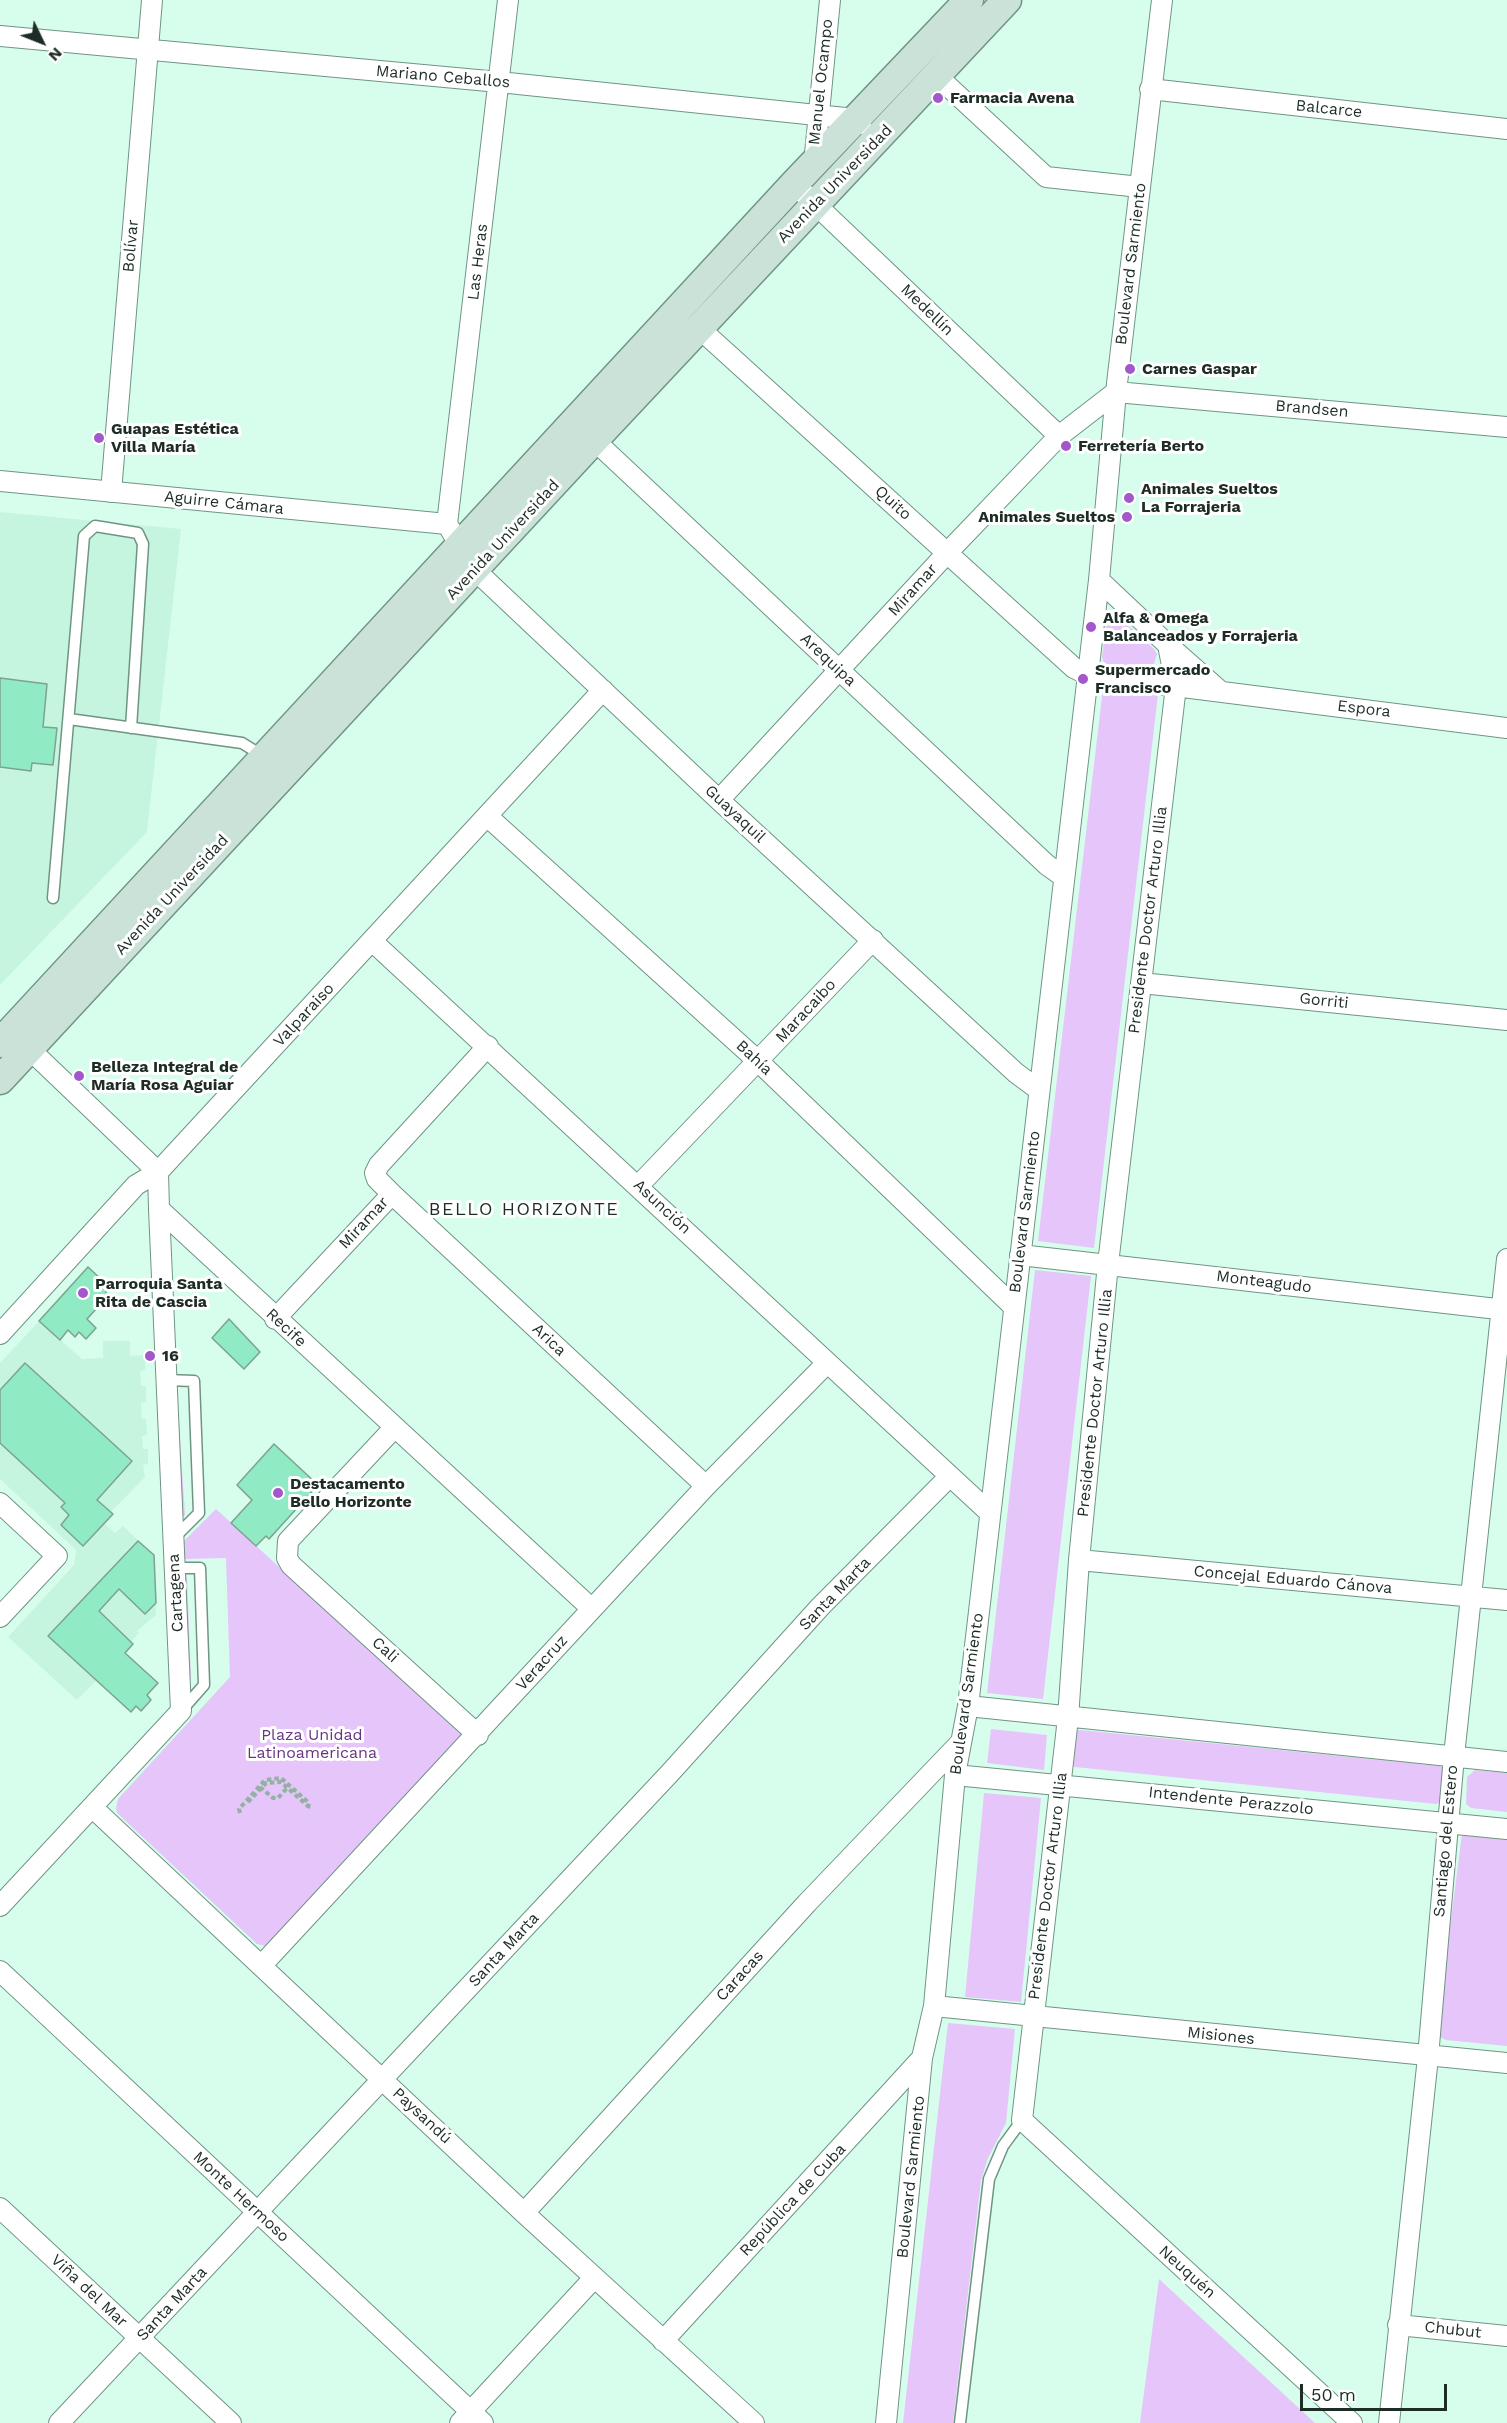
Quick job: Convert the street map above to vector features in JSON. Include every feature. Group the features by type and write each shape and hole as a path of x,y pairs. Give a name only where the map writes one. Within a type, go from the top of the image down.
{"main road":[{"name":"Avenida Universidad","path":"0,1080 14,1041 274,765 461,547 794,184 969,0"},
{"name":"Avenida Universidad","path":"461,547 594,440 1007,0"}],"street":[{"name":"Bolívar","path":"111,492 152,0"},
{"name":"Las Heras","path":"461,547 499,82 508,0"},
{"name":"Manuel Ocampo","path":"814,164 830,0"},
{"name":"Boulevard Sarmiento","path":"886,2423 922,2058 934,2006 955,1775 968,1706 1099,580 1116,392 1162,0"},
{"name":"Mariano Ceballos","path":"0,36 499,82 817,117 855,119"},
{"path":"937,76 1046,177 1140,187"},
{"name":"Balcarce","path":"1150,88 1507,129"},
{"path":"855,119 878,140"},
{"name":"Medellín","path":"794,184 1059,436"},
{"name":"Quito","path":"700,328 1074,668 1088,675"},
{"name":"Brandsen","path":"1116,392 1507,427"},
{"name":"Miramar","path":"719,800 948,552 1059,436 1116,392"},
{"name":"Arequipa","path":"594,440 1038,857 1064,877"},
{"name":"Aguirre Cámara","path":"0,481 111,492 461,547"},
{"name":"Guayaquil","path":"461,547 603,690 719,800 1016,1073 1039,1090"},
{"path":"1099,580 1220,691"},
{"name":"Presidente Doctor Arturo Illia","path":"1022,2120 1068,1718 1079,1560 1108,1264 1176,686 1168,645"},
{"name":"Espora","path":"1088,675 1507,728"},
{"name":"Valparaiso","path":"0,1334 136,1185 159,1172 603,690"},
{"name":"Bahía","path":"487,816 759,1062 1014,1307"},
{"name":"Maracaibo","path":"639,1185 759,1062 873,940"},
{"name":"Asunción","path":"372,941 639,1185 826,1364 990,1513"},
{"name":"Gorriti","path":"1141,983 1507,1020"},
{"path":"14,1041 159,1172 159,1209"},
{"name":"Miramar","path":"275,1318 392,1194 377,1179 375,1173 379,1165 488,1046"},
{"name":"Arica","path":"392,1194 706,1486"},
{"name":"Recife","path":"159,1209 592,1609"},
{"name":"Cartagena","path":"0,1906 181,1711 159,1209"},
{"name":"Monteagudo","path":"1020,1255 1504,1310"},
{"name":"Santiago del Estero","path":"1389,2423 1428,2056 1447,1822 1504,1310 1507,1259"},
{"name":"Veracruz","path":"261,1966 478,1735 706,1486 826,1364"},
{"name":"Cali","path":"394,1428 288,1541 287,1558 291,1566 478,1735"},
{"name":"Santa Marta","path":"59,2423 661,1783 820,1607 950,1477"},
{"path":"0,1503 57,1556 0,1617"},
{"name":"Concejal Eduardo Cánova","path":"1079,1560 1507,1600"},
{"path":"968,1706 1507,1762"},
{"name":"Caracas","path":"524,2213 807,1903 961,1742"},
{"name":"Intendente Perazzolo","path":"955,1775 1507,1829"},
{"name":"Paysandú","path":"93,1807 524,2213 754,2423"},
{"name":"Monte Hermoso","path":"0,1971 258,2213 471,2419"},
{"name":"Misiones","path":"934,2006 1507,2063"},
{"name":"República de Cuba","path":"663,2341 922,2058"},
{"name":"Neuquén","path":"1022,2120 1352,2423"},
{"name":"Viña del Mar","path":"0,2208 231,2423"},
{"path":"471,2419 594,2278"},
{"name":"Chubut","path":"1398,2325 1507,2336"}],"lane":[{"path":"53,898 84,536 95,526 138,533 143,544 131,728"},
{"path":"69,719 242,743 274,765"},
{"path":"166,1380 194,1381 199,1513 173,1539"},
{"path":"960,2423 989,2179 1003,2146 1022,2120"}],"path":[{"path":"239,1811 261,1788 280,1784 288,1787 308,1809 309,1806"},
{"path":"261,1788 273,1798 278,1798 288,1787"}],"shaded area":[{"path":"0,512 181,529 147,832 0,985"},
{"path":"39,1321 82,1359 103,1358 103,1341 130,1341 130,1356 145,1355 145,1370 140,1371 141,1386 146,1386 146,1402 141,1403 142,1419 146,1419 147,1435 142,1436 143,1449 148,1449 148,1464 143,1465 145,1477 111,1512 104,1523 115,1533 123,1526 154,1555 156,1615 137,1631 139,1633 131,1642 133,1644 77,1700 8,1637 74,1565 76,1550 0,1479 0,1363"}],"green space":[{"path":"1112,616 1119,617 1154,649 1157,654 1152,670 1109,666 1103,661 1107,621"},
{"path":"1103,688 1158,694 1094,1248 1038,1241"},
{"path":"1035,1270 1091,1276 1043,1699 987,1693"},
{"path":"177,1391 185,1515 183,1517"},
{"name":"Plaza Unidad Latinoamericana","path":"216,1509 461,1734 461,1738 265,1946 257,1944 117,1813 116,1808 118,1799 230,1677 226,1558 185,1559 184,1541"},
{"path":"187,1576 191,1678 189,1681 185,1577"},
{"path":"991,1729 1047,1735 1044,1770 987,1763"},
{"path":"1074,1731 1440,1766 1445,1769 1441,1802 1436,1804 1075,1767 1072,1766"},
{"path":"1475,1770 1507,1773 1507,1812 1471,1808 1466,1804 1467,1777"},
{"path":"984,1793 1041,1798 1021,2002 965,1997"},
{"path":"1462,1834 1507,1834 1507,2046 1446,2040 1438,2036 1437,2028"},
{"path":"948,2023 1015,2029 1006,2123 988,2158 981,2180 953,2423 903,2423"},
{"path":"1159,2279 1315,2423 1140,2423"}],"building":[{"path":"0,678 47,684 43,727 57,728 53,765 32,763 31,771 0,767"},
{"path":"88,1267 104,1282 107,1297 87,1319 96,1328 86,1339 79,1332 75,1337 68,1330 60,1340 39,1321"},
{"path":"229,1319 260,1352 244,1369 212,1338"},
{"path":"25,1363 132,1461 97,1500 113,1514 83,1546 61,1525 69,1515 61,1507 65,1503 0,1443 0,1390"},
{"name":"Destacamento Bello Horizonte","path":"274,1444 318,1485 269,1539 266,1536 256,1546 231,1523 252,1500 237,1485"},
{"path":"138,1541 154,1555 156,1603 145,1614 119,1589 99,1611 133,1644 125,1653 158,1683 147,1695 151,1700 141,1711 136,1706 131,1712 48,1636"}],"place":[{"name":"Farmacia Avena","path":"938,98"},
{"name":"Carnes Gaspar","path":"1130,369"},
{"name":"Guapas Estética Villa María","path":"99,438"},
{"name":"Ferretería Berto","path":"1066,446"},
{"name":"Animales Sueltos La Forrajeria","path":"1129,498"},
{"name":"Animales Sueltos","path":"1127,517"},
{"name":"Alfa & Omega Balanceados y Forrajeria","path":"1091,627"},
{"name":"Supermercado Francisco","path":"1083,679"},
{"name":"Belleza Integral de María Rosa Aguiar","path":"79,1076"},
{"name":"Parroquia Santa Rita de Cascia","path":"83,1293"},
{"name":"16","path":"150,1356"},
{"name":"Destacamento Bello Horizonte","path":"278,1493"}],"district":[{"name":"BELLO HORIZONTE","path":"524,1210"}]}
